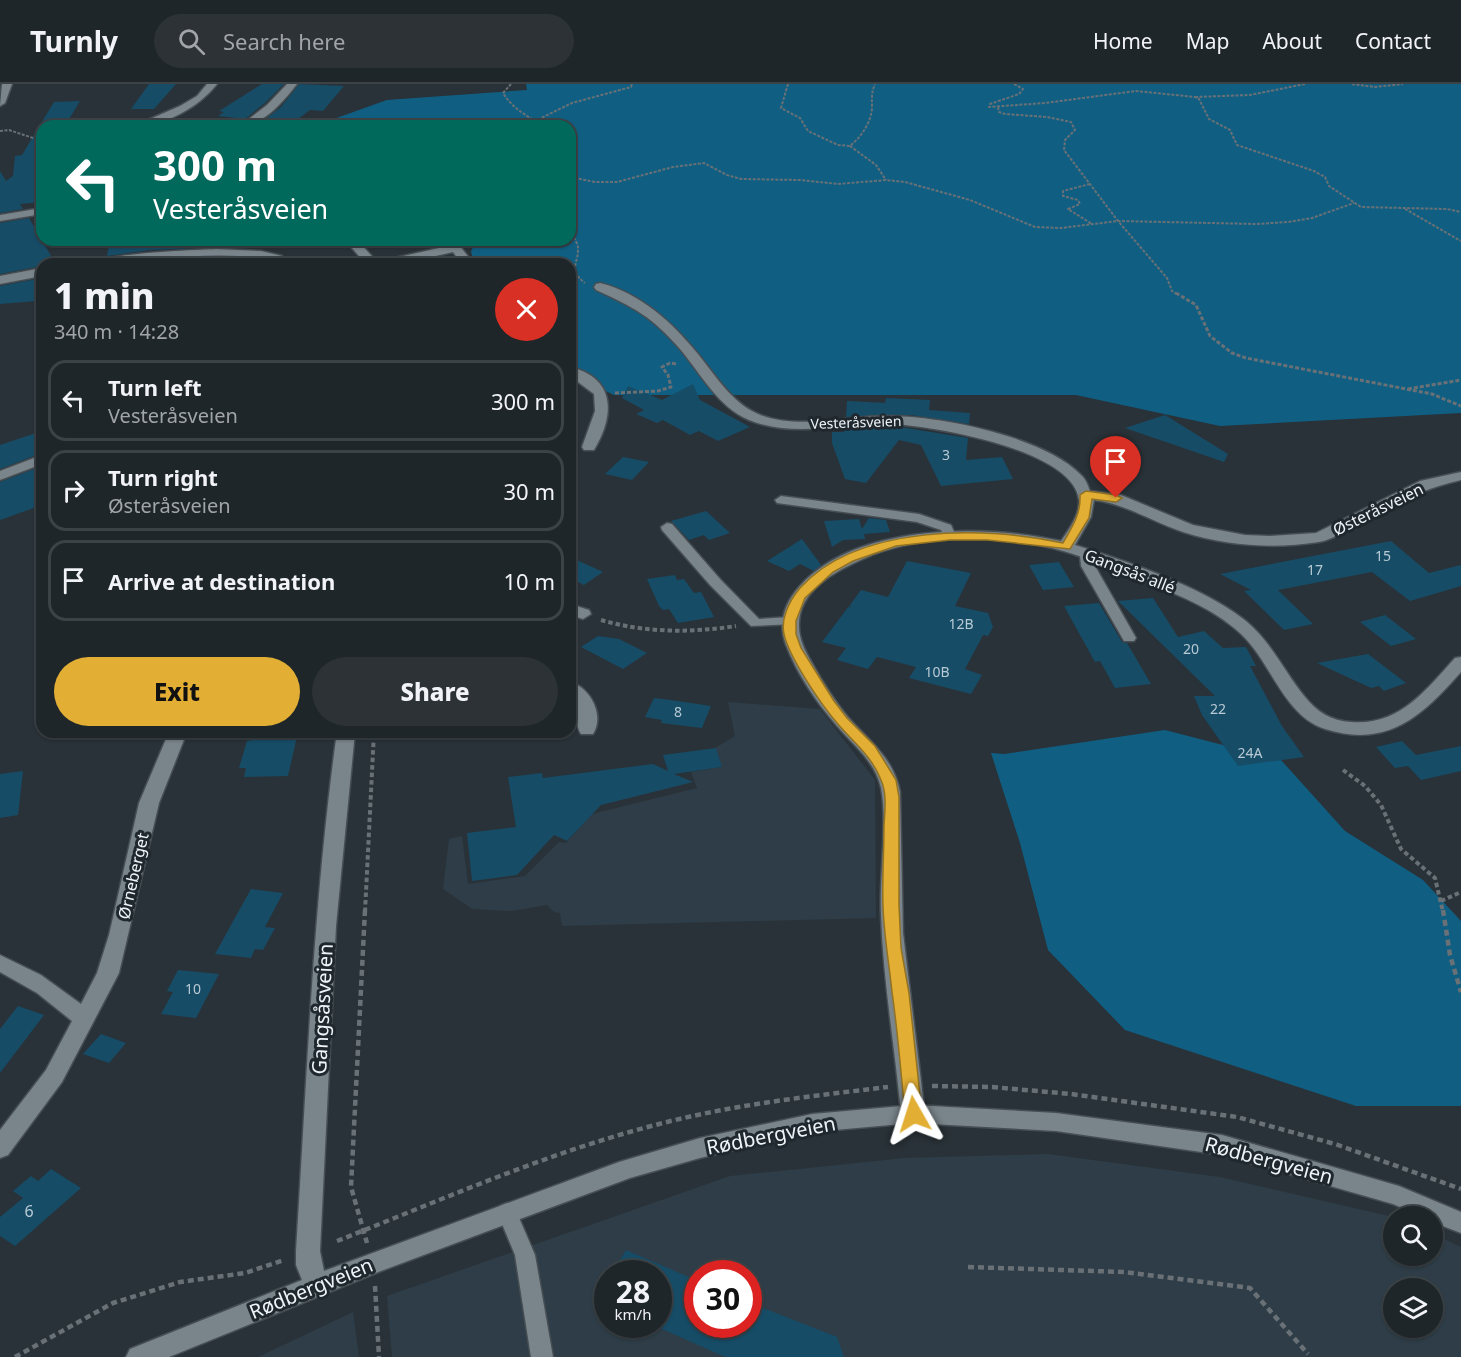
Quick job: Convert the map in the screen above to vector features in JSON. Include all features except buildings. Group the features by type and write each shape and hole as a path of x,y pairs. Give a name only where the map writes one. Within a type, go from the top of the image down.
{"street":[{"path":"0,103 8,84"},
{"path":"158,119 200,98 212,84"},
{"path":"253,120 271,107 292,84"},
{"path":"0,218 36,212"},
{"path":"356,246 368,258"},
{"path":"405,258 445,246"},
{"path":"454,246 463,258"},
{"path":"173,258 236,253 266,254 276,258"},
{"path":"0,280 36,273"},
{"name":"Vesteråsveien","path":"600,287 645,308 687,349 726,398 740,410 755,417 792,424 889,420 920,422 971,431 1007,441 1043,456 1073,477 1086,495"},
{"path":"576,374 588,381 603,396 604,404 589,447"},
{"path":"0,476 36,461"},
{"name":"Østeråsveien","path":"1086,495 1116,498 1189,529 1245,540 1270,541 1319,537 1399,495 1425,484 1461,476"},
{"path":"1066,547 1083,518 1086,495"},
{"name":"Gangsås allé","path":"790,621 799,596 812,582 848,559 894,543 950,536 1010,537 1066,547 1191,595 1234,620 1265,650 1287,685 1308,711 1328,724 1368,729 1392,725 1414,711 1461,662"},
{"path":"790,621 790,634 794,648 842,721 870,749 888,780 892,797 893,948 901,993 914,1114"},
{"path":"576,690 586,702 589,715 587,730"},
{"name":"Ørneberget","path":"0,1148 54,1076 108,973 119,936 149,803 176,738"},
{"name":"Gangsåsveien","path":"317,1285 309,1265 308,1251 325,949 336,812 345,738"},
{"path":"0,963 28,976 59,996 84,1019"},
{"name":"Rødbergveien","path":"139,1357 317,1285 627,1169 700,1148 812,1123 914,1114 1056,1122 1222,1145 1399,1196 1461,1223"}],"lane":[{"path":"781,500 919,518 946,528 950,536"},
{"path":"667,527 715,582 756,623 790,621"},
{"path":"1087,555 1088,566 1129,638"},
{"path":"507,1212 525,1255 542,1357"}],"path":[{"path":"511,84 503,93 506,99 517,111 533,120"},
{"path":"537,120 572,103 630,87 632,84"},
{"path":"788,84 781,108 800,118 808,131 838,145 850,146 876,165 886,180"},
{"path":"850,146 859,140 873,109 870,97 875,84"},
{"path":"1014,84 1023,89 1019,94 990,104 989,107 1136,91 1195,97 1250,95 1305,84"},
{"path":"1352,84 1375,87 1403,84"},
{"path":"1195,97 1200,99 1209,119 1230,130 1237,145 1314,171 1325,177 1329,186 1344,193 1354,203 1373,208 1461,212"},
{"path":"998,107 999,112 1005,114 1047,117 1071,122 1075,130 1065,140 1064,150 1118,221 1167,278 1172,291 1196,306 1210,336 1232,353 1246,358 1432,394 1461,406"},
{"path":"0,131 9,130 36,139"},
{"path":"576,178 595,182 617,182 673,167 704,163 728,175 741,178 838,184 886,180 904,182 970,200 1035,227 1061,228 1118,221 1256,224 1288,222 1312,218 1354,203"},
{"path":"1090,184 1063,191 1063,196 1078,200 1080,204 1068,209 1093,225"},
{"path":"1404,209 1461,241"},
{"path":"576,242 578,247 576,258"},
{"path":"576,273 581,282 600,287"},
{"path":"603,396 631,389 660,392 671,387 668,375 662,367 670,363 699,366"},
{"path":"1404,389 1461,380"},
{"path":"576,611 626,626 671,631 693,631 756,623"},
{"path":"368,1247 351,1187 374,738"},
{"path":"1343,770 1365,786 1381,805 1401,849 1435,878 1450,956 1461,992"},
{"path":"1441,901 1461,892"},
{"path":"337,1241 507,1173 633,1131 762,1102 895,1087"},
{"path":"15,1357 113,1303 180,1282 245,1273 284,1260"},
{"path":"968,1267 1124,1272 1250,1288 1308,1354"},
{"path":"375,1280 379,1357"}],"shaded area":[{"path":"526,84 1461,84 1461,413 1220,426 1076,395 614,395 576,377 576,258 473,258 471,251 474,246 576,246 576,120 331,120 387,100 527,90"},
{"path":"728,702 820,709 875,780 876,918 562,926 560,913 554,912 547,905 512,911 472,909 443,889 449,839 462,836 468,884 525,876 559,842 566,843 592,814 697,788 691,772 722,767 715,748 735,736"},
{"path":"1165,730 1281,760 1345,831 1423,880 1461,921 1461,1106 1356,1106 1125,1030 1048,950 1020,843 991,753 1004,754"},
{"path":"1048,1154 1220,1177 1383,1215 1383,1266 1443,1266 1443,1239 1461,1247 1461,1357 392,1357 387,1296 730,1176 905,1158"},
{"path":"353,1312 359,1357 258,1357"}],"route":[{"path":"914,1114 901,993 893,948 892,797 888,780 879,761 842,721 794,648 790,634 790,621 794,608 799,596 828,570 873,549 894,543 950,536 1010,537 1066,547 1083,518 1086,495 1116,498"}]}
